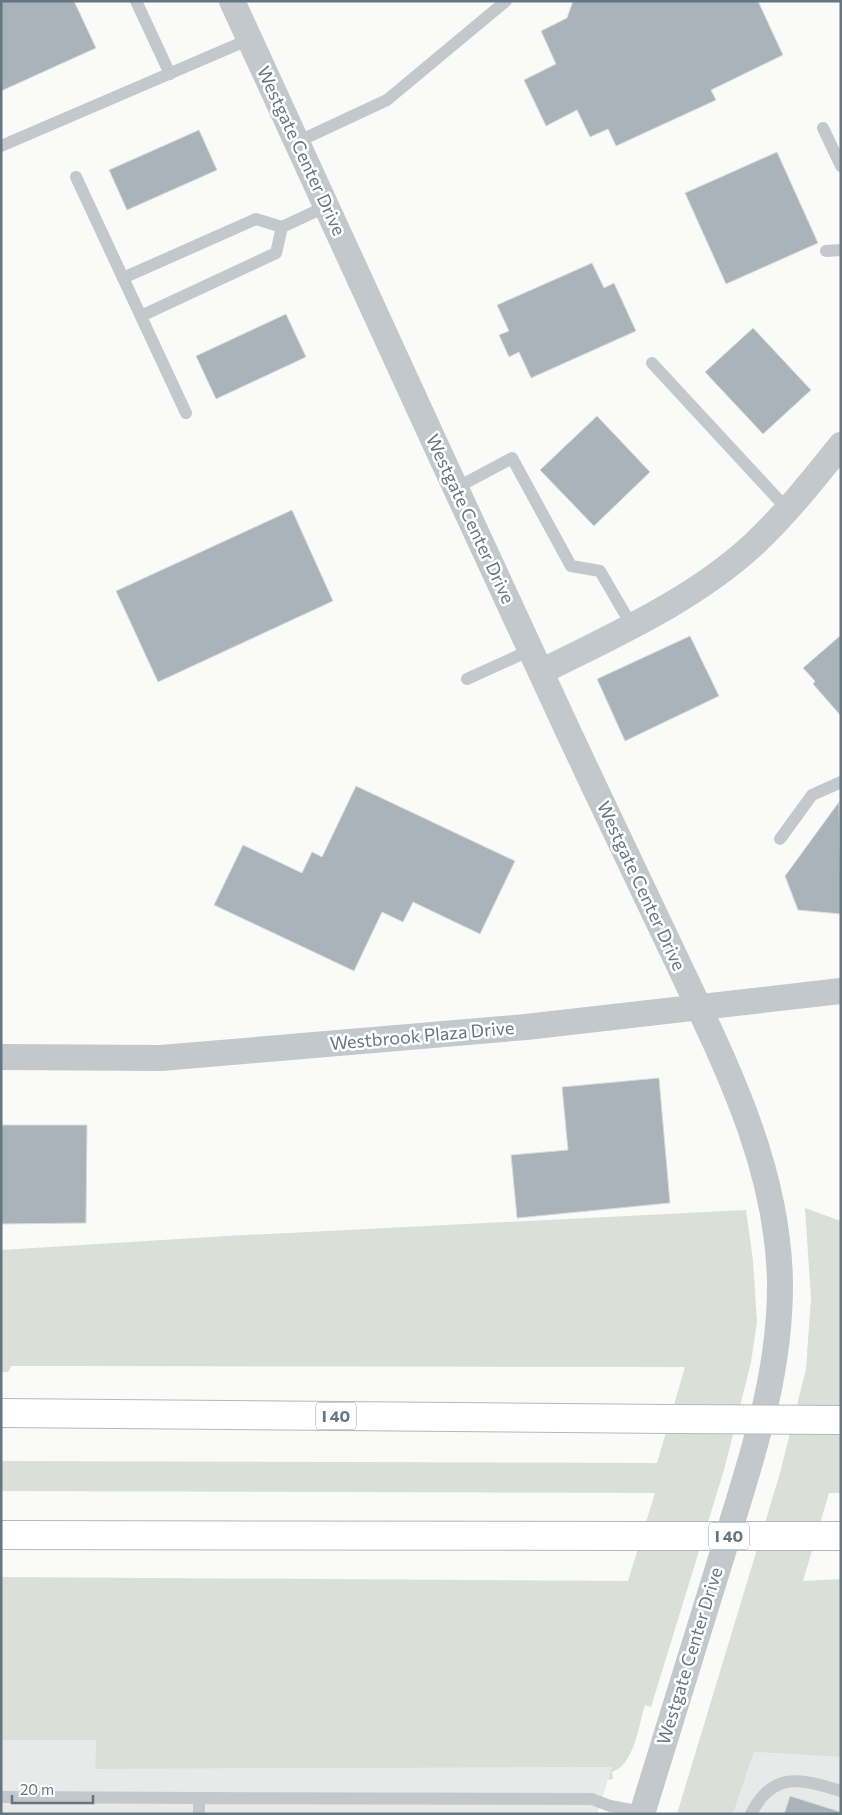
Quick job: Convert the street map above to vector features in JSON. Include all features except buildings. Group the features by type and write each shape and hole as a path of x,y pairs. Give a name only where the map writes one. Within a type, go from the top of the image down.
{"highway":[{"name":"I 40","path":"1,1413 841,1420"},
{"name":"I 40","path":"1,1535 828,1536"}],"street":[{"name":"Westgate Center Drive","path":"232,1 536,661 698,1007 747,1117 764,1165 772,1207 779,1264 779,1334 775,1366 763,1418 642,1813"},
{"path":"536,661 632,626 661,612 713,577 752,546 788,510 841,444"},
{"name":"Westbrook Plaza Drive","path":"1,1057 161,1058 526,1028 841,991"}],"lane":[{"path":"136,1 170,74"},
{"path":"297,142 387,100 506,1"},
{"path":"1,146 250,39"},
{"path":"823,128 841,166"},
{"path":"76,177 186,413"},
{"path":"123,278 256,219 282,227 327,206"},
{"path":"141,316 276,253 282,227"},
{"path":"826,251 841,250"},
{"path":"652,363 788,510"},
{"path":"456,488 512,458 571,566 600,572 632,626"},
{"path":"467,679 536,661"},
{"path":"780,839 812,795 841,782"},
{"path":"751,1814 758,1800 782,1782 807,1780 841,1791"},
{"path":"1,1797 592,1799 610,1806 642,1813"},
{"path":"199,1814 200,1798"}],"shaded area":[{"path":"805,1208 841,1221 841,1493 829,1493 803,1581 841,1579 841,1757 754,1752 733,1814 677,1814 780,1473 806,1369 811,1298"},
{"path":"746,1210 753,1261 757,1322 751,1362 724,1470 651,1707 645,1705 631,1753 620,1768 612,1772 613,1779 608,1780 612,1767 95,1769 96,1740 1,1740 1,1577 628,1581 655,1493 1,1491 1,1461 657,1463 685,1367 11,1366 8,1372 1,1372 1,1250 227,1236"},
{"path":"1,1740 96,1740 95,1769 612,1767 597,1814 1,1814"},
{"path":"754,1752 841,1757 841,1814 733,1814"}]}
